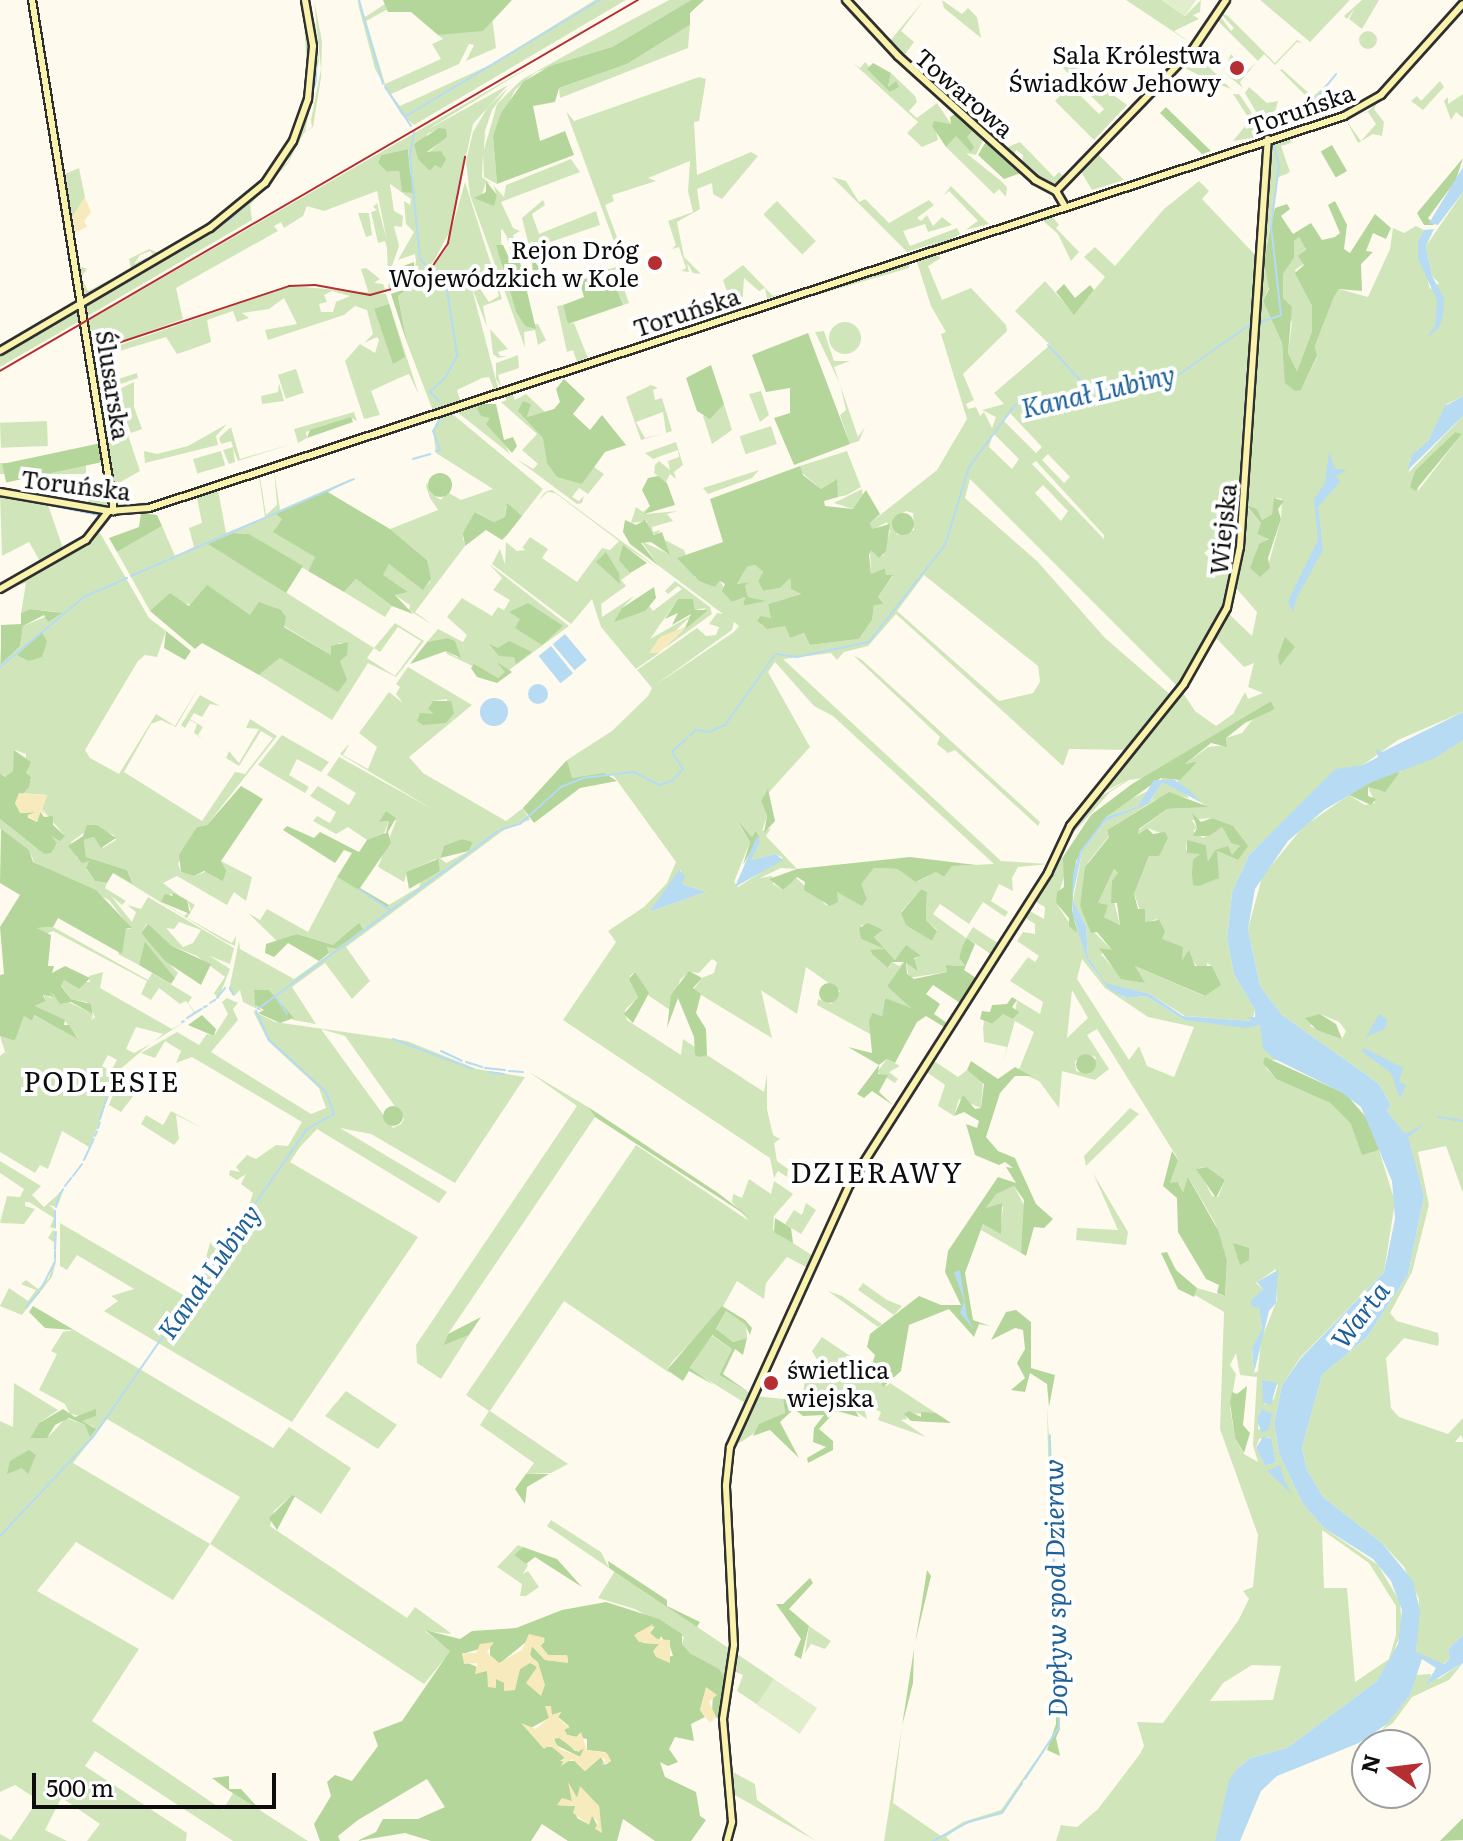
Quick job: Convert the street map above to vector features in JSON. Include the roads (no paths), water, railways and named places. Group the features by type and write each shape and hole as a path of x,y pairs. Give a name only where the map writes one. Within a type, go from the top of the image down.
{"street":[{"name":"Ślusarska","path":"32,0 82,301 111,511"},
{"path":"0,351 223,220 274,172 296,135 310,90 313,46 305,0"},
{"name":"Towarowa","path":"846,0 898,56 1035,180 1056,191 1064,205"},
{"path":"1056,191 1193,49 1226,0"},
{"name":"Toruńska","path":"0,492 111,511 155,506 1348,114 1376,98 1463,4"},
{"name":"Wiejska","path":"727,1841 732,1822 723,1719 734,1645 726,1485 730,1447 850,1184 1051,866 1070,826 1112,780 1196,666 1234,587 1268,139"},
{"path":"0,589 86,540 111,511"}],"water":[{"path":"1463,167 1463,192 1438,225 1429,223"},
{"path":"1434,229 1426,246 1432,276 1444,298 1443,316 1438,329 1426,338 1435,326 1437,300 1418,259 1418,241 1424,230"},
{"path":"1463,396 1463,416 1407,471 1412,455 1428,441 1445,406"},
{"path":"1329,452 1335,469 1347,470 1336,476 1340,482 1318,507 1323,550 1296,599 1293,613 1288,601 1318,540 1314,499 1325,483"},
{"path":"565,634 587,660 575,670 553,644"},
{"path":"551,646 573,673 561,683 539,656"},
{"path":"538,684 545,687 548,694 545,701 538,704 531,701 528,694 531,687"},
{"path":"494,698 504,702 508,712 504,722 494,726 484,722 480,712 484,702"},
{"name":"Warta","path":"1463,712 1463,740 1435,758 1372,782 1324,810 1288,841 1255,889 1248,929 1260,986 1282,1015 1378,1083 1391,1105 1387,1111 1405,1134 1428,1122 1408,1137 1424,1196 1408,1275 1367,1337 1322,1375 1302,1448 1307,1470 1323,1497 1382,1543 1413,1581 1420,1611 1416,1652 1444,1664 1450,1658 1448,1649 1463,1635 1463,1663 1426,1685 1436,1668 1422,1659 1410,1695 1387,1724 1380,1729 1351,1729 1351,1746 1277,1776 1261,1791 1240,1841 1215,1841 1229,1780 1237,1769 1250,1758 1287,1748 1377,1681 1398,1644 1402,1610 1391,1581 1373,1559 1324,1528 1303,1504 1279,1454 1274,1423 1282,1385 1301,1358 1384,1272 1395,1219 1392,1181 1361,1107 1341,1092 1273,1058 1263,1048 1260,1025 1246,1028 1184,1020 1146,996 1126,998 1109,989 1088,962 1073,916 1072,899 1086,926 1088,957 1105,983 1150,994 1183,1016 1252,1021 1247,1017 1255,1017 1255,1010 1234,974 1227,939 1232,892 1249,855 1335,769 1363,765 1378,757 1376,749 1382,752"},
{"path":"1154,780 1175,780 1202,803 1162,782 1149,803 1106,821 1082,852 1072,898 1073,873 1080,851 1106,817 1138,806"},
{"path":"757,836 760,842 751,860 776,854 783,860 735,887"},
{"path":"679,870 685,876 682,884 706,892 649,912"},
{"path":"1379,1014 1387,1019 1386,1028 1366,1037"},
{"path":"1364,1048 1403,1068 1399,1082 1406,1085 1400,1099 1391,1073 1361,1051"},
{"path":"960,1270 967,1316 974,1330 960,1313 964,1301 954,1272"},
{"path":"1278,1270 1276,1303 1269,1311 1254,1373 1252,1348 1262,1329 1259,1308 1251,1306 1251,1300 1263,1289 1257,1282"},
{"path":"1262,1380 1277,1383 1271,1405 1263,1403"},
{"path":"1261,1409 1272,1413 1269,1429 1262,1433 1257,1421"},
{"path":"1263,1437 1271,1438 1276,1462 1265,1466 1256,1448"},
{"path":"1280,1465 1284,1480 1292,1494 1267,1471"}],"waterway":[{"path":"290,155 316,81 316,37 309,0"},
{"path":"359,0 383,84"},
{"path":"406,116 600,0"},
{"name":"Kanał Lubiny","path":"1305,113 1336,74"},
{"path":"385,87 411,126"},
{"path":"414,132 410,158 420,259 429,268"},
{"name":"Kanał Lubiny","path":"1258,323 1281,315 1271,226 1279,166 1274,145"},
{"path":"104,294 232,218 284,164"},
{"path":"125,275 144,263"},
{"path":"432,271 446,283 457,356 445,378 430,392 439,401"},
{"path":"90,293 116,280"},
{"path":"7,343 43,320"},
{"name":"Kanał Lubiny","path":"776,654 797,657 869,642 945,545 969,467 1015,405 1174,378 1252,323"},
{"path":"0,355 21,342"},
{"path":"1048,345 1090,391"},
{"path":"436,451 440,450 433,431 443,415"},
{"path":"413,459 430,454"},
{"path":"131,576 354,479"},
{"path":"0,495 103,516"},
{"path":"0,667 84,597 127,578"},
{"name":"Kanał Lubiny","path":"690,736 695,730 709,732 725,725 774,656"},
{"name":"Kanał Lubiny","path":"500,830 520,824 561,787 583,778 634,772 660,785 673,780 683,769 672,752 687,738"},
{"name":"Kanał Lubiny","path":"445,871 498,831"},
{"name":"Kanał Lubiny","path":"258,1009 444,871"},
{"path":"359,889 390,910"},
{"path":"217,998 225,988"},
{"path":"230,988 233,994"},
{"path":"275,996 287,1014"},
{"path":"210,1003 215,1000"},
{"path":"187,1018 201,1009"},
{"name":"Kanał Lubiny","path":"0,1536 93,1437 307,1129 334,1114 326,1092 269,1040 256,1011"},
{"path":"393,1039 472,1069"},
{"path":"441,1051 462,1061"},
{"path":"466,1062 482,1067"},
{"path":"485,1068 505,1070"},
{"path":"509,1071 523,1072"},
{"path":"489,1072 504,1074"},
{"path":"110,1090 113,1081"},
{"path":"105,1103 108,1094"},
{"path":"100,1119 104,1106"},
{"path":"1438,1117 1463,1121"},
{"path":"98,1128 100,1122"},
{"path":"95,1136 97,1131"},
{"path":"84,1160 94,1139"},
{"path":"73,1176 82,1164"},
{"path":"65,1186 68,1182"},
{"path":"56,1207 60,1193"},
{"path":"55,1211 55,1226"},
{"path":"55,1249 56,1232"},
{"path":"55,1252 55,1258"},
{"path":"41,1289 55,1262"},
{"path":"26,1307 39,1292"},
{"name":"Dopływ spod Dzieraw","path":"1025,1779 1059,1727 1050,1435"},
{"name":"Dopływ spod Dzieraw","path":"933,1841 968,1822 1002,1813 1022,1783"}],"railway":[{"path":"0,371 638,0"},
{"path":"103,348 289,286 315,285 370,295 410,284 432,267 448,243 465,157"}],"place":[{"name":"Sala Królestwa Świadków Jehowy","path":"1237,68"},
{"name":"Rejon Dróg Wojewódzkich w Kole","path":"655,263"},
{"name":"świetlica wiejska","path":"771,1383"}],"district":[{"name":"PODLESIE","path":"102,1080"},
{"name":"DZIERAWY","path":"877,1171"}]}
